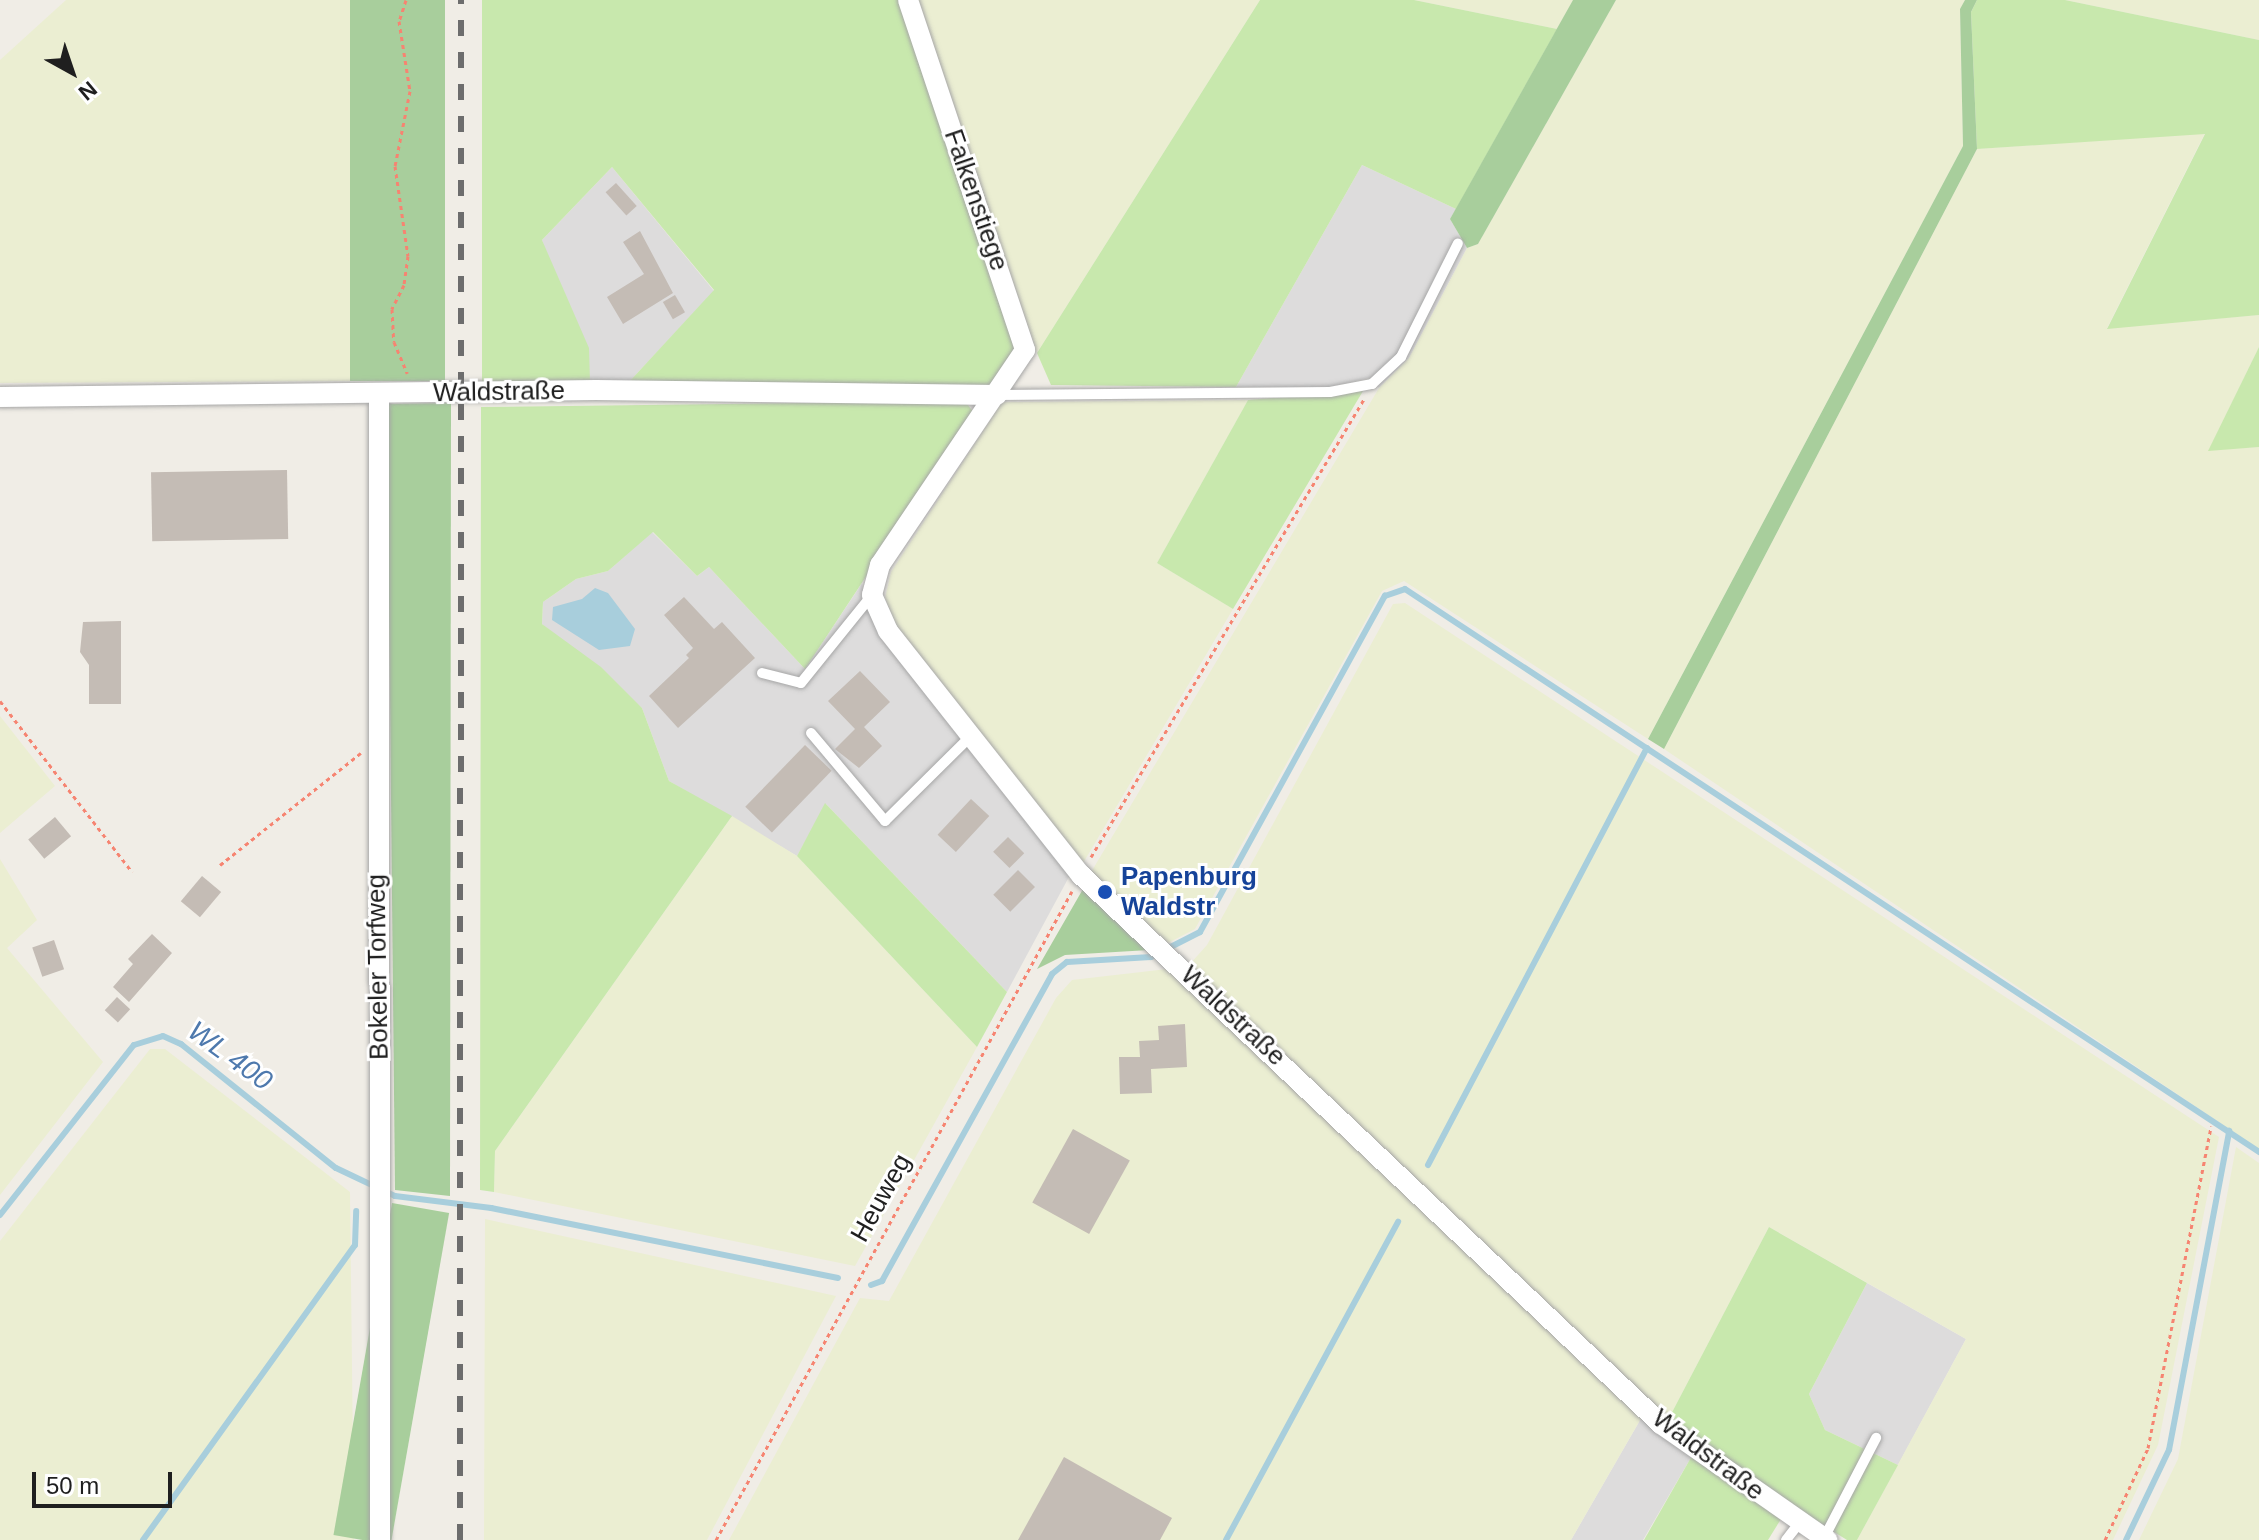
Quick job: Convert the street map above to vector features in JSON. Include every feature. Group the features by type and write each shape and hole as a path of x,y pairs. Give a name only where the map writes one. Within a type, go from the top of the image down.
{"street":[{"name":"Falkenstiege","path":"908,0 1025,350 997,395"},
{"name":"Waldstraße","path":"0,397 416,393 997,395"},
{"name":"Bokeler Torfweg","path":"379,395 376,741 380,1540"},
{"path":"872,595 880,565 997,395"},
{"name":"Waldstraße","path":"872,595 888,631 1081,875 1661,1424 1826,1539"}],"lane":[{"path":"1372,384 1401,357 1458,243"},
{"name":"Waldstraße","path":"997,395 1330,392 1372,384"},
{"path":"762,673 801,683 872,595"},
{"path":"811,733 833,753 841,775 885,821 971,736"},
{"path":"1826,1539 1876,1438"},
{"path":"1786,1540 1800,1522"}],"path":[{"path":"406,0 399,21 410,91 395,178 408,256 404,285 392,309 394,342 416,393"},
{"name":"Heuweg","path":"716,1540 1081,875 1372,384"},
{"path":"0,701 132,872"},
{"path":"220,865 376,741"},
{"path":"2105,1540 2148,1448 2211,1126"}],"shaded area":[{"path":"1362,165 1456,209 1450,219 1467,248 1409,358 1379,388 1370,378 1329,387 1236,387"},
{"path":"612,167 714,291 629,382 590,382 542,240"},
{"path":"652,532 697,576 709,567 805,669 862,583 866,607 881,636 1070,875 1007,992 826,804 797,856 669,781 642,708 542,624 543,602 576,579 608,571"},
{"path":"1867,1283 1966,1339 1898,1465 1825,1430 1809,1394"},
{"path":"1643,1415 1693,1454 1643,1540 1571,1540"}],"green space":[{"path":"66,0 350,0 351,381 0,383 0,60"},
{"path":"350,0 445,0 445,381 350,381"},
{"path":"482,0 899,0 1017,350 991,387 629,382 714,290 612,167 542,240 589,348 590,382 482,385"},
{"path":"918,0 1260,0 1037,353"},
{"path":"1260,0 1414,0 1557,29 1456,209 1362,165 1236,387 1051,385 1037,353"},
{"path":"1414,0 1573,0 1557,29"},
{"path":"1573,0 1616,0 1478,244 1467,248 1450,219"},
{"path":"1616,0 1965,0 1960,9 1963,146 1648,739 1404,581 1382,591 1195,929 1168,943 1090,874 1379,388 1409,358 1467,248 1478,244"},
{"path":"1965,0 1977,0 1971,12 1977,149 1664,749 1648,739 1963,146 1960,9"},
{"path":"1977,0 2065,0 2259,40 2259,315 2107,329 2205,134 1977,149 1971,12"},
{"path":"2065,0 2259,0 2259,40"},
{"path":"2205,133 2107,328 2259,315 2259,347 2209,450 2259,447 2259,1149 1664,749 1977,149"},
{"path":"2259,347 2259,447 2208,451"},
{"path":"1363,391 1233,609 1157,563 1248,400"},
{"path":"1248,400 1157,563 1233,609 1082,865 896,627 885,598 891,572 1002,402"},
{"path":"965,401 974,413 805,669 709,567 697,576 653,532 608,571 576,579 543,602 542,624 601,667 642,708 669,781 732,816 495,1151 494,1192 480,1190 481,407"},
{"path":"451,403 450,1196 395,1190 387,404"},
{"path":"1405,603 2219,1137 2158,1445 2113,1540 1857,1540 1966,1339 1769,1227 1668,1420 1189,965 1207,945 1393,604"},
{"path":"0,716 55,786 0,833"},
{"path":"825,803 1007,992 977,1047 797,856"},
{"path":"732,816 797,856 977,1047 855,1266 494,1192 495,1151"},
{"path":"0,859 37,920 7,948 103,1062 0,1195"},
{"path":"1083,889 1149,950 1065,955 1037,969"},
{"path":"1167,969 1643,1415 1571,1540 729,1540 860,1298 889,1301 1056,998 1072,980"},
{"path":"150,1049 165,1049 350,1192 354,1540 0,1540 0,1241"},
{"path":"2236,1147 2259,1163 2259,1540 2139,1540 2178,1459"},
{"path":"392,1203 449,1213 391,1540 363,1540 333,1535"},
{"path":"485,1219 836,1296 707,1540 484,1540"},
{"path":"1769,1227 1867,1283 1809,1394 1825,1430 1898,1465 1857,1540 1847,1540 1799,1510 1668,1420"},
{"path":"1693,1454 1781,1519 1768,1540 1644,1540"}],"water":[{"path":"595,588 608,593 635,629 630,646 599,650 552,620 553,607 582,599"}],"building":[{"path":"616,183 637,206 626,215 606,192"},
{"path":"640,231 673,293 623,324 607,297 644,274 623,242"},
{"path":"675,295 685,312 673,319 663,302"},
{"path":"287,470 288,539 152,541 151,472"},
{"path":"684,597 714,629 722,622 755,658 678,728 649,696 689,658 686,655 693,648 664,615"},
{"path":"121,621 121,704 89,704 89,665 80,652 83,622"},
{"path":"860,671 890,702 864,727 882,746 859,768 835,749 855,729 828,701"},
{"path":"805,745 832,771 772,833 745,807"},
{"path":"971,799 989,816 956,852 938,835"},
{"path":"55,817 71,836 44,859 28,839"},
{"path":"1008,837 1024,853 1009,868 993,852"},
{"path":"1018,870 1035,887 1010,912 993,895"},
{"path":"202,876 221,892 200,917 181,901"},
{"path":"152,934 172,953 129,1002 113,987 133,964 128,959"},
{"path":"54,940 64,969 42,977 32,947"},
{"path":"117,997 130,1009 118,1022 105,1010"},
{"path":"1185,1024 1187,1067 1151,1069 1152,1093 1120,1094 1119,1057 1140,1057 1139,1041 1159,1040 1158,1026"},
{"path":"1073,1129 1130,1161 1089,1234 1032,1202"},
{"path":"1064,1457 1172,1518 1160,1540 1018,1540"}],"waterway":[{"path":"871,1285 882,1281 1052,974 1067,962 1151,957 1200,932 1385,596 1405,589 2259,1152"},
{"path":"1428,1165 1647,748"},
{"name":"WL 400","path":"0,1215 134,1045 163,1036 181,1044 336,1168 395,1196 491,1208 838,1278"},
{"path":"2126,1540 2169,1450 2229,1131"},
{"path":"143,1540 355,1245 356,1211"},
{"path":"1226,1540 1398,1222"}],"railway":[{"path":"460,1540 461,0"}],"place":[{"name":"Papenburg Waldstr","path":"1105,892"}]}
